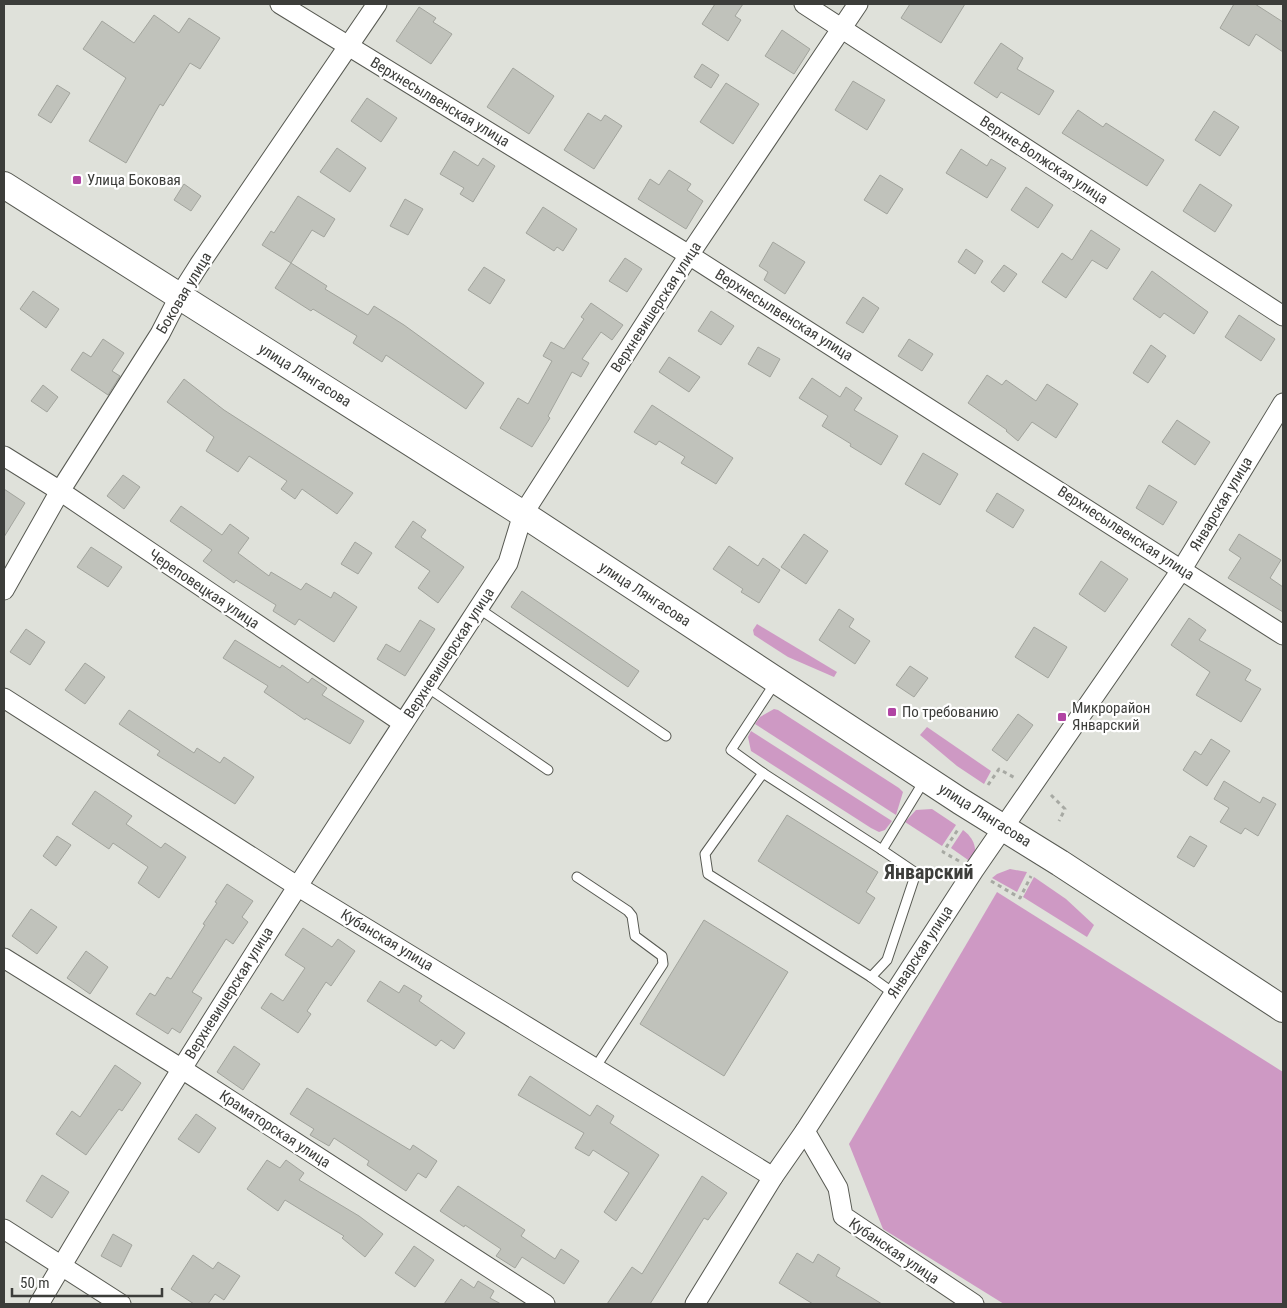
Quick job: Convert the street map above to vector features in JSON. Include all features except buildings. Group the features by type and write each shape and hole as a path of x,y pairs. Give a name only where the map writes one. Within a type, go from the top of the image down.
{"main road":[{"name":"улица Лянгасова","path":"4,185 523,514 1283,1009"}],"street":[{"name":"Верхнесылвенская улица","path":"280,4 689,255 1283,635"},
{"name":"Боковая улица","path":"4,590 60,491 160,334 180,295 377,4"},
{"name":"Верхне-Волжская улица","path":"804,4 1283,316"},
{"name":"Верхневишерская улица","path":"39,1304 182,1069 297,886 508,563 523,514 689,255 858,4"},
{"name":"Январская улица","path":"695,1304 773,1177 805,1132 974,870 1005,828 1182,569 1283,402"},
{"name":"Череповецкая улица","path":"4,456 60,491 403,723"},
{"name":"Кубанская улица","path":"4,698 297,886 773,1177"},
{"name":"Краматорская улица","path":"4,958 182,1069 545,1304"},
{"name":"Кубанская улица","path":"805,1132 838,1188 843,1216 974,1304"},
{"path":"4,1229 121,1304"}],"lane":[{"path":"478,608 666,736"},
{"path":"776,680 731,750 916,873 887,960 871,977"},
{"path":"427,687 548,770"},
{"path":"763,773 704,854 708,874 894,993"},
{"path":"882,850 926,778"},
{"path":"577,877 628,911 635,936 662,956 663,964 595,1068"}],"path":[{"path":"988,785 999,769 1020,781"},
{"path":"1051,795 1065,809 1059,821"},
{"path":"959,828 943,852 967,866"},
{"path":"990,882 1020,898 1031,876"}],"shaded area":[{"path":"757,624 837,672 834,677 788,657 754,635 753,630"},
{"path":"774,709 899,788 903,792 896,815 755,724 760,717"},
{"path":"927,727 991,771 984,784 957,766 920,735"},
{"path":"751,731 892,821 885,830 879,832 871,828 751,751 748,737"},
{"path":"932,809 956,825 942,846 905,822 916,810"},
{"path":"963,830 970,836 974,844 975,853 971,862 951,848"},
{"path":"1010,869 1027,872 1017,892 992,878"},
{"path":"1034,877 1066,899 1094,925 1087,937 1023,897"},
{"path":"997,892 1283,1072 1283,1304 1004,1304 883,1229 849,1144"}],"place":[{"name":"Улица Боковая","path":"77,180"},
{"name":"По требованию","path":"892,712"},
{"name":"Микрорайон Январский","path":"1062,717"}],"district":[{"name":"Январский","path":"929,872"}]}
